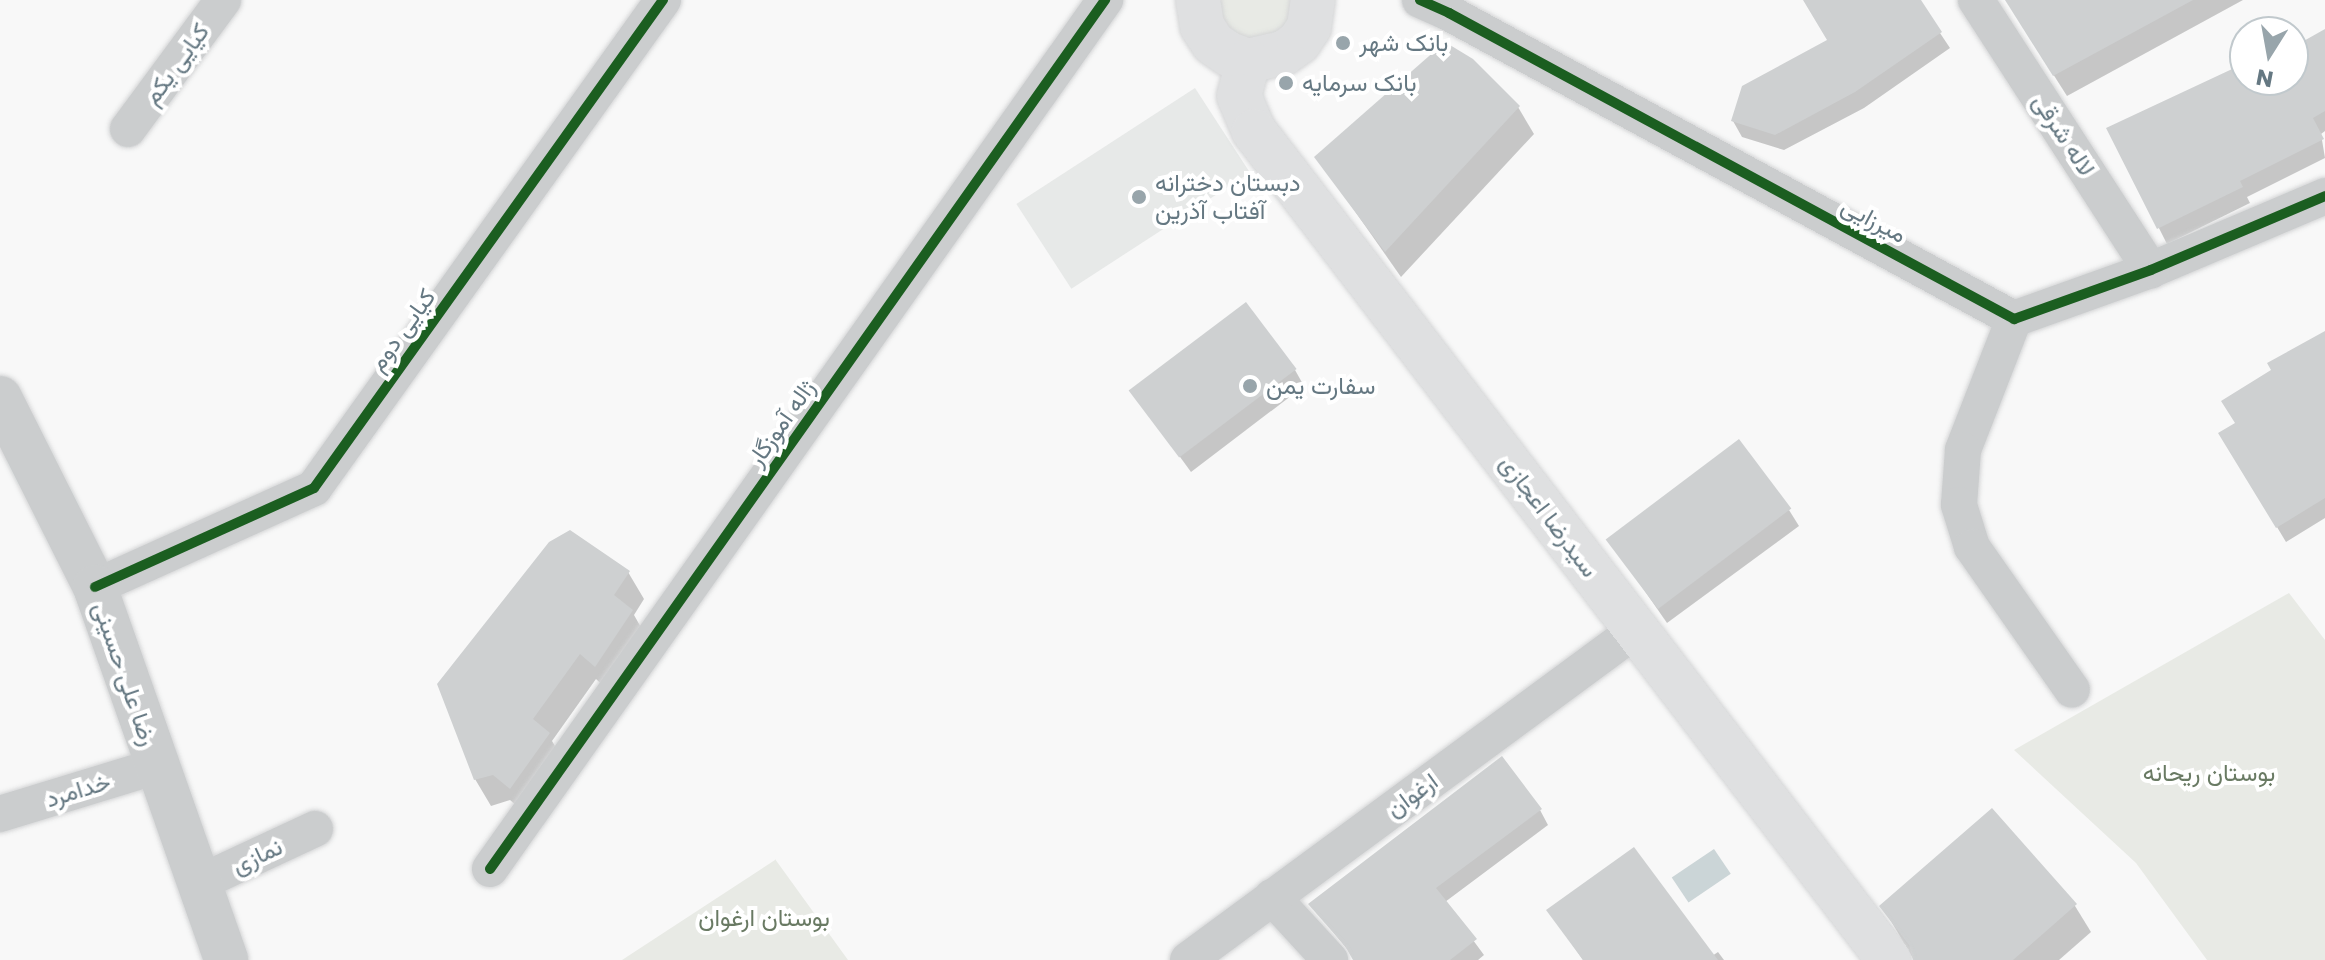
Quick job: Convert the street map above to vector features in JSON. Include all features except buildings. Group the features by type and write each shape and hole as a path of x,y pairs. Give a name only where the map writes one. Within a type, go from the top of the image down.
{"main road":[{"path":"1191,9 1213,43 1229,54 1248,61 1284,53 1299,42 1309,27 1313,0"},
{"name":"سیدرضا اعجازی","path":"1248,61 1239,96 1254,131 1889,960"}],"street":[{"name":"کیایی یکم","path":"128,129 223,0"},
{"name":"کیایی دوم","path":"95,587 314,488 663,0"},
{"name":"ژاله آموزگار","path":"490,869 1105,0"},
{"name":"میرزایی","path":"1420,0 2014,319"},
{"name":"لاله شرقی","path":"1976,0 2151,270"},
{"path":"2072,690 1972,547 1959,505 1963,450 2014,319 2151,270 2325,196"},
{"name":"رضا علی حسینی","path":"0,398 95,587 226,960"},
{"name":"ارغوان","path":"1188,960 1636,630"},
{"name":"خدامرد","path":"0,814 157,766"},
{"name":"نمازی","path":"199,883 315,829"},
{"path":"1272,897 1330,960"}],"shaded area":[{"name":"دبستان دخترانه آفتاب آذرین","path":"1195,88 1250,173 1071,289 1016,204"},
{"path":"1714,849 1731,874 1688,902 1672,878"}],"green space":[{"path":"1206,0 1301,0 1292,32 1235,47"},
{"name":"بوستان ریحانه","path":"2289,593 2325,640 2325,960 2207,960 2136,863 2014,750"},
{"name":"بوستان ارغوان","path":"775,860 848,960 622,960"}],"cycle path":[{"path":"95,587 314,488 663,0"},
{"path":"490,869 1105,0"},
{"path":"1420,0 2014,319 2151,270 2325,196"}],"place":[{"name":"بانک شهر","path":"1343,43"},
{"name":"بانک سرمایه","path":"1286,83"},
{"name":"دبستان دخترانه آفتاب آذرین","path":"1139,197"},
{"name":"سفارت یمن","path":"1250,386"}]}
